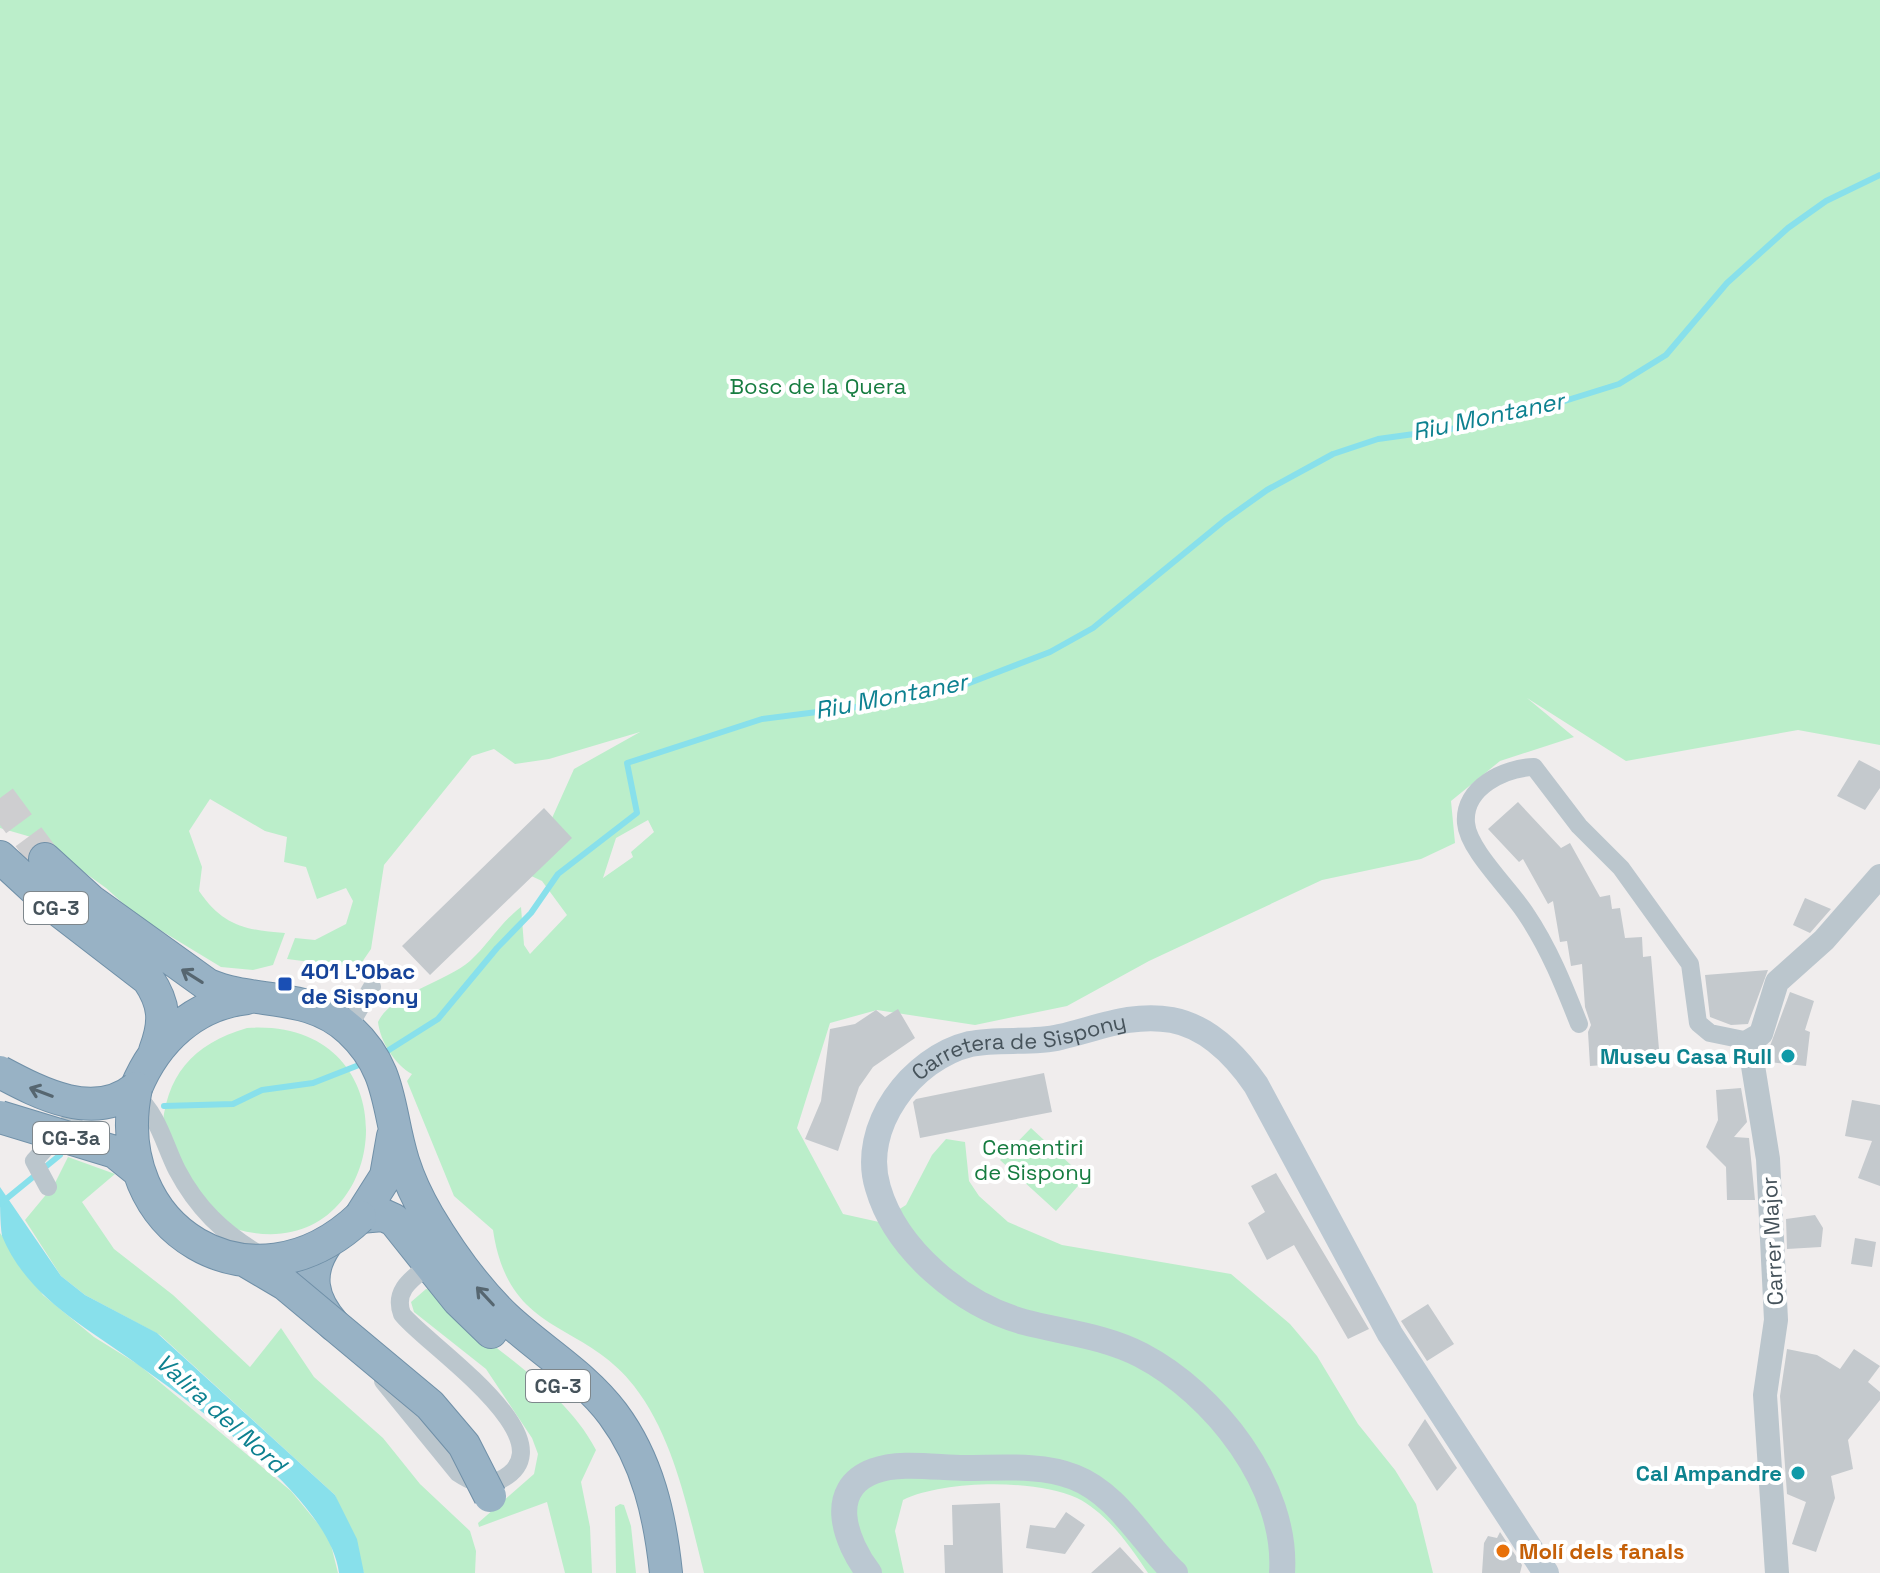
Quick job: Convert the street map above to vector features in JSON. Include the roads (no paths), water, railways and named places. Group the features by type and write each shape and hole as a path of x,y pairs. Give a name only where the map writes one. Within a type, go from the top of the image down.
{"highway":[{"name":"CG-3","path":"0,857 52,905 148,979 157,991 165,1017 155,1051 136,1088 130,1129 136,1169 152,1202 176,1229 207,1249 241,1259 286,1258 326,1244 360,1217 386,1176 394,1125"},
{"name":"CG-3","path":"45,859 91,901 180,968 217,989 306,1004 348,1028 367,1047 391,1097 394,1125 429,1265 475,1318 568,1394 593,1420 634,1497 648,1573"},
{"name":"CG-3","path":"155,1051 196,1015 234,1000 258,997"},
{"name":"CG-3a","path":"0,1072 37,1091 87,1105 111,1102 136,1088"},
{"name":"CG-3a","path":"0,1117 115,1152 136,1169"},
{"name":"CG-3","path":"360,1217 383,1215 421,1230 479,1290 585,1384 614,1415 647,1477 658,1516 666,1573"},
{"path":"326,1244 315,1261 312,1275 323,1313 336,1328"},
{"path":"241,1259 274,1275 413,1389 449,1424 464,1445 490,1496"}],"main road":[{"name":"Carretera de Sispony","path":"1282,1573 1274,1515 1261,1474 1219,1416 1141,1355 1100,1340 1020,1321 978,1301 952,1285 918,1255 894,1226 877,1186 876,1151 885,1114 905,1084 931,1060 970,1044 1058,1038 1126,1017 1174,1020 1206,1033 1230,1051 1256,1085 1390,1334 1546,1573"},
{"path":"869,1573 843,1524 846,1498 865,1475 875,1470 905,1468 1006,1468 1073,1476 1110,1500 1175,1573"}],"street":[{"path":"1579,1024 1552,957 1526,913 1474,846 1466,822 1471,800 1491,780 1512,768 1534,767 1579,826 1621,868 1690,964 1698,1023 1710,1033 1749,1041 1761,1034 1777,982 1824,940 1880,876"},
{"path":"348,1028 372,987"},
{"name":"Carrer Major","path":"1749,1041 1768,1159 1775,1305 1765,1395 1777,1573"},
{"path":"48,1187 34,1161 94,1095 112,1088 127,1088 148,1106 178,1171 204,1212 226,1234 259,1254 305,1295 359,1352 458,1473 472,1482 490,1484 502,1480 519,1461 516,1436 475,1377 406,1320 400,1307 403,1287 429,1265"}],"water":[{"name":"Valira del Nord","path":"0,1187 61,1276 85,1295 157,1333 335,1495 357,1539 364,1573 339,1573 330,1545 312,1516 288,1487 227,1431 44,1295 13,1258 2,1236"}],"waterway":[{"name":"Riu Montaner","path":"381,1055 438,1019 497,948 531,913 558,874 637,813 627,763 762,719 880,704 959,687 1050,652 1093,628 1225,520 1267,490 1333,454 1378,439 1472,426 1523,414 1619,384 1666,355 1727,283 1788,228 1826,201 1880,175"},
{"name":"Riu Montaner","path":"164,1106 233,1104 262,1090 313,1083 364,1063"},
{"name":"Riu Montaner","path":"0,1204 60,1155"}],"tunnel":[{"path":"0,798 45,859"}],"place":[{"name":"401 L'Obac de Sispony","path":"285,984"},
{"name":"Museu Casa Rull","path":"1788,1056"},
{"name":"Cal Ampandre","path":"1798,1473"},
{"name":"Molí dels fanals","path":"1503,1551"}],"park label":[{"name":"Bosc de la Quera","path":"818,386"},
{"name":"Cementiri de Sispony","path":"1033,1160"}]}
